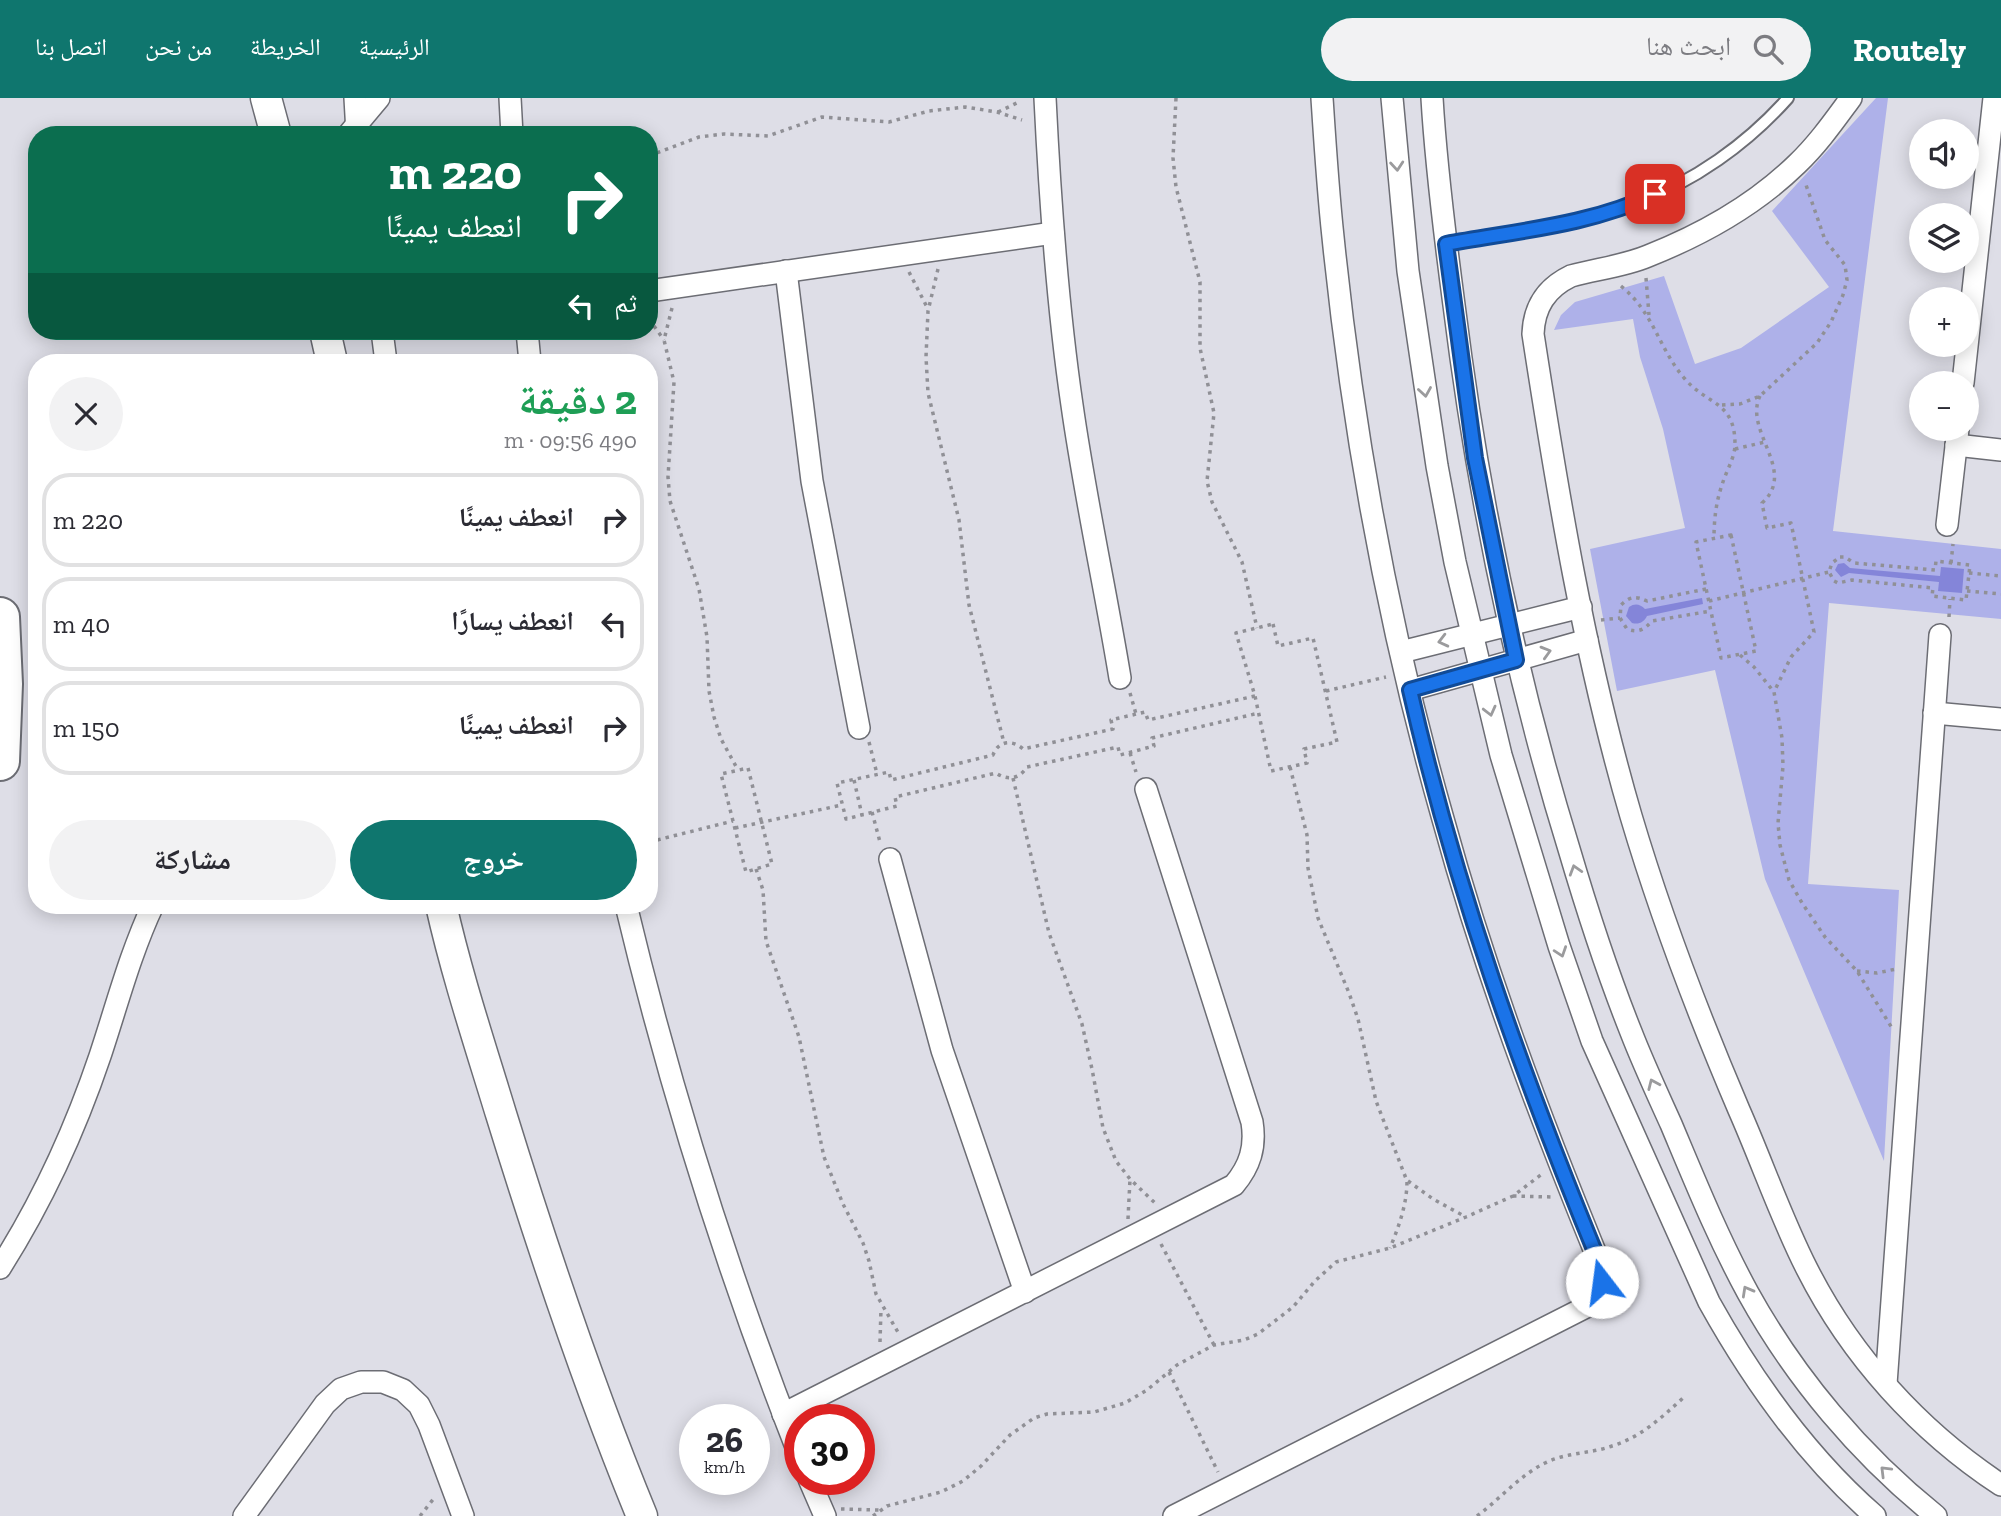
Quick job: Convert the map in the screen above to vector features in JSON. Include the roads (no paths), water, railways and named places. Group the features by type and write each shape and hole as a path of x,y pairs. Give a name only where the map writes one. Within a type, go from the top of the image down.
{"highway":[{"path":"0,617 3,684 0,761"}],"main road":[{"path":"266,98 274,126"},
{"path":"443,914 452,953 536,1230 590,1383 642,1516"}],"street":[{"path":"354,126 355,98"},
{"path":"358,126 379,98"},
{"path":"510,98 512,126"},
{"path":"1045,98 1053,233 1072,408 1120,678"},
{"path":"1174,1516 1592,1303 1601,1290 1602,1273 1504,1015 1471,916 1442,818 1405,671 1374,523 1354,400 1333,237 1322,98"},
{"path":"1392,98 1399,190 1421,369 1446,514 1471,634 1529,851 1588,1029 1690,1264 1730,1339 1777,1409 1831,1474 1875,1516"},
{"path":"1432,98 1446,244 1475,458 1516,660 1555,804 1604,957 1631,1032 1727,1252 1774,1336 1832,1414 1892,1478 1936,1516"},
{"path":"1851,98 1797,164 1727,217 1648,257 1571,276 1550,289 1537,309 1533,334 1587,640 1632,816 1664,916 1709,1039 1805,1266 1839,1325 1886,1384 1930,1430 1957,1454 2001,1485"},
{"path":"1964,371 1994,98"},
{"path":"658,289 1053,233"},
{"path":"786,271 812,481 859,728"},
{"path":"1947,525 1957,441"},
{"path":"1971,441 2001,450"},
{"path":"1405,671 1471,634 1580,607"},
{"path":"1886,1384 1940,635"},
{"path":"1405,671 1479,670 1587,640"},
{"path":"1934,713 2001,719"},
{"path":"628,914 687,1133 783,1415 1234,1185 1249,1165 1254,1132 1146,789"},
{"path":"890,859 942,1050 1025,1292"},
{"path":"0,1268 34,1209 70,1135 100,1055 131,956 149,914"},
{"path":"244,1516 325,1404 341,1389 361,1381 383,1382 403,1390 419,1405 463,1516"},
{"path":"815,1495 823,1512"}],"lane":[{"path":"1446,244 1578,220 1637,203 1692,177 1732,149 1788,98"}]}
